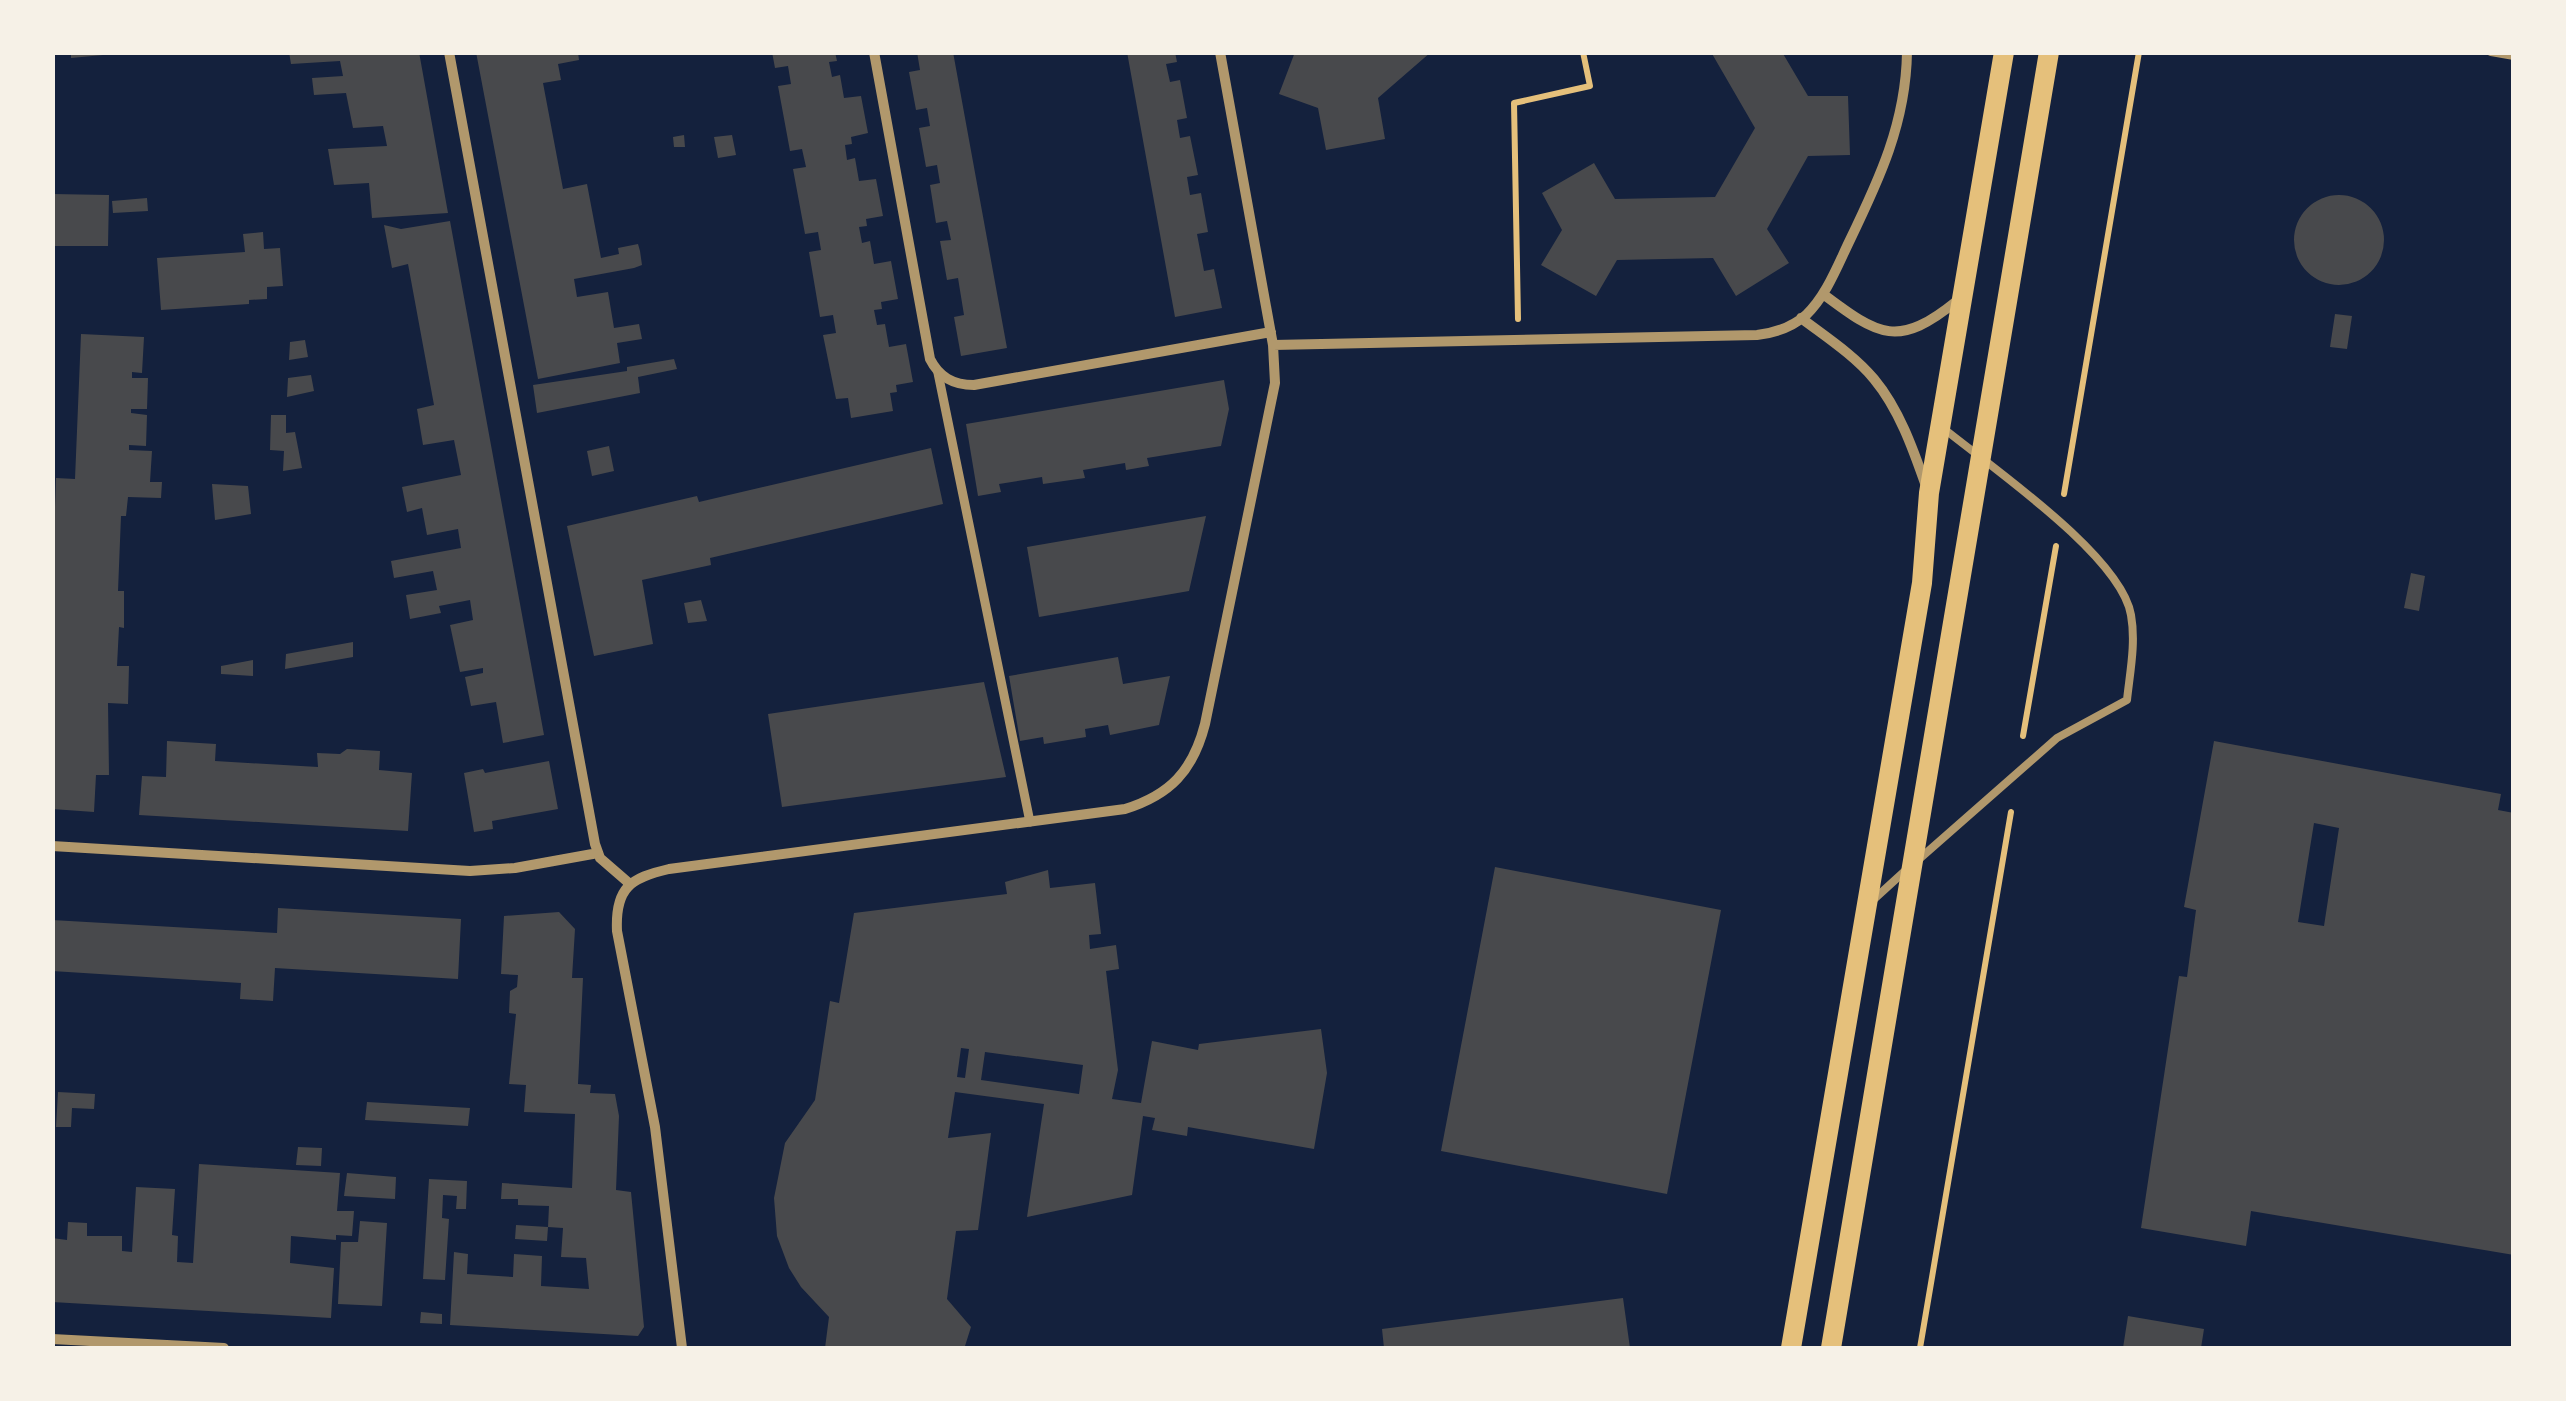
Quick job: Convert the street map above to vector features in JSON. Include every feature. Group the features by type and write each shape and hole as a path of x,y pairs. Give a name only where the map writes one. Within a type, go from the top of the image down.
{"main road":[{"path":"1791,1348 1922,583 1929,493 2004,52"},
{"path":"1831,1348 2049,52"}],"street":[{"path":"449,52 598,853 630,884"},
{"path":"874,52 930,358 938,373 1030,822"},
{"path":"682,1348 655,1127 617,930 618,904 630,884 668,869 1125,810 1149,802 1172,787 1190,765 1205,724 1274,396 1273,344 1220,52"},
{"path":"1273,344 1756,334 1781,330 1801,318 1823,294 1888,160 1901,115 1907,52"},
{"path":"1823,294 1862,324 1892,332 1930,322 1962,296"},
{"path":"1801,318 1876,381 1901,424 1929,493"},
{"path":"938,373 958,384 974,385 1270,332"},
{"path":"52,846 470,871 516,868 598,853"},
{"path":"52,1339 224,1348"}],"lane":[{"path":"2491,52 2514,56"},
{"path":"1864,907 2070,728 2126,700 2133,632 2126,596 2107,570 2060,522 1940,426"}],"path":[{"path":"1518,340 1514,103 1590,86 1583,52"},
{"path":"1920,1348 2139,52"}],"building":[{"path":"71,52 103,52 103,55 71,58"},
{"path":"289,52 419,52 448,213 372,218 369,183 334,185 328,149 387,146 383,126 353,128 346,93 314,95 312,78 343,76 340,61 291,64"},
{"path":"476,52 578,52 579,60 558,64 561,80 543,83 563,189 587,184 601,258 619,254 618,248 638,244 640,251 642,265 574,279 577,297 608,292 614,328 639,324 642,339 617,343 620,363 538,379"},
{"path":"772,52 835,52 837,61 829,62 832,77 840,75 844,98 861,96 868,133 851,137 852,144 845,145 847,160 855,158 859,181 876,179 883,216 866,219 867,226 859,227 862,243 870,241 874,264 891,261 898,299 881,302 882,309 874,310 877,325 885,324 889,347 906,344 913,382 896,385 897,392 890,393 893,411 851,418 848,398 836,399 823,335 836,333 833,315 820,317 809,252 821,250 818,232 805,234 793,169 806,167 802,149 790,151 778,86 791,84 788,66 775,68"},
{"path":"917,52 953,52 1007,348 961,356 954,317 964,315 958,278 947,280 940,241 951,240 947,221 936,223 930,185 940,183 937,165 926,167 919,128 930,126 927,108 916,110 909,72 920,70"},
{"path":"1127,52 1175,52 1177,62 1166,64 1170,82 1180,80 1187,118 1177,120 1180,138 1190,136 1198,175 1187,177 1190,195 1201,193 1208,232 1197,234 1204,271 1214,269 1222,308 1175,317"},
{"path":"1295,52 1431,52 1378,98 1385,139 1326,150 1318,108 1279,94"},
{"path":"1711,52 1782,52 1808,96 1848,96 1850,155 1808,156 1767,229 1789,263 1736,296 1713,258 1617,260 1596,296 1541,265 1562,230 1542,193 1594,163 1615,199 1715,197 1755,128"},
{"path":"684,135 685,147 674,147 673,137"},
{"path":"732,135 736,155 718,158 714,137"},
{"path":"52,194 109,195 108,246 52,246"},
{"path":"2339,195 2356,198 2371,208 2381,223 2381,257 2371,272 2356,282 2339,285 2322,282 2307,272 2297,257 2294,240 2297,223 2307,208 2322,198"},
{"path":"147,198 148,211 113,213 112,201"},
{"path":"450,221 544,735 503,743 496,702 471,706 465,677 483,673 483,668 460,672 450,625 473,620 470,600 439,606 441,613 410,619 406,595 437,590 433,571 394,578 391,561 461,548 458,529 427,535 422,508 407,512 402,487 461,475 454,440 423,445 417,409 434,405 408,264 392,268 384,225 401,229"},
{"path":"263,232 264,249 280,248 283,286 267,287 267,299 249,300 249,304 161,310 157,258 245,252 243,234"},
{"path":"2335,314 2352,316 2347,349 2330,347"},
{"path":"81,334 144,337 142,373 132,372 132,378 148,378 147,409 131,409 131,413 147,415 146,446 129,445 129,450 152,451 150,482 162,482 161,498 128,497 126,516 121,516 118,591 124,591 124,628 119,627 117,666 129,666 128,704 108,703 109,775 96,775 94,812 52,809 56,478 75,479"},
{"path":"305,340 308,357 289,360 290,342"},
{"path":"674,359 677,369 638,377 640,393 537,413 533,385 627,371 627,367"},
{"path":"311,375 314,391 287,397 288,378"},
{"path":"1224,380 1229,409 1221,446 1147,458 1149,466 1126,470 1125,463 1083,470 1085,478 1043,484 1042,477 999,484 1001,492 978,496 966,424"},
{"path":"271,415 286,415 286,433 295,432 302,468 283,471 284,451 270,450"},
{"path":"609,446 614,471 592,476 587,451"},
{"path":"931,448 943,504 710,558 711,565 642,580 653,644 594,656 567,526 697,496 699,502"},
{"path":"212,484 248,486 251,514 215,520"},
{"path":"1206,516 1189,591 1039,617 1027,547"},
{"path":"2411,573 2425,576 2419,611 2404,608"},
{"path":"701,600 707,621 688,623 684,603"},
{"path":"353,642 353,657 285,669 286,654"},
{"path":"1118,657 1123,684 1170,676 1159,725 1110,735 1108,725 1085,729 1086,737 1044,744 1043,737 1020,741 1009,676"},
{"path":"253,660 253,676 221,674 221,666"},
{"path":"984,682 1006,777 782,807 768,714"},
{"path":"167,741 216,744 215,761 318,767 317,753 340,754 347,749 380,751 379,770 412,773 408,831 139,815 142,776 166,777"},
{"path":"2214,741 2501,794 2498,810 2514,813 2514,1255 2251,1211 2246,1246 2141,1228 2179,976 2187,977 2196,910 2184,907","holes":["2314,823 2339,828 2324,926 2298,922"]},
{"path":"549,761 558,809 492,821 493,829 474,832 464,773"},
{"path":"1495,867 1721,910 1667,1194 1441,1151"},
{"path":"1048,870 1050,888 1095,883 1101,934 1089,935 1090,949 1116,945 1119,969 1106,971 1118,1070 1112,1099 1141,1103 1152,1041 1198,1050 1199,1044 1321,1029 1327,1073 1314,1149 1188,1127 1187,1136 1152,1130 1155,1118 1143,1116 1132,1195 1027,1217 1044,1104 955,1092 948,1138 991,1133 978,1230 956,1231 947,1299 971,1327 965,1346 825,1348 829,1317 789,1268 777,1236 774,1198 785,1143 815,1100 830,1001 839,1003 854,913 1007,894 1005,882","holes":["961,1048 969,1049 965,1078 957,1077","985,1052 1083,1065 1079,1094 981,1080"]},
{"path":"278,908 461,919 458,979 275,968 273,1001 240,999 241,983 52,971 52,920 277,933"},
{"path":"559,912 575,929 572,978 583,978 578,1084 591,1085 590,1093 615,1094 619,1116 616,1190 631,1192 644,1327 638,1336 450,1325 454,1252 468,1254 467,1274 513,1277 514,1254 542,1256 541,1286 589,1289 586,1258 561,1257 563,1228 548,1227 549,1206 518,1205 518,1199 501,1199 502,1183 572,1188 575,1114 524,1112 526,1085 509,1084 516,1014 509,1013 510,991 517,987 518,975 501,974 504,916"},
{"path":"58,1092 95,1094 94,1109 72,1108 71,1127 56,1127"},
{"path":"367,1102 470,1108 468,1126 365,1120"},
{"path":"298,1147 322,1148 321,1166 296,1165"},
{"path":"199,1164 340,1173 337,1211 354,1211 352,1236 336,1235 336,1240 291,1236 290,1263 334,1268 331,1318 52,1302 52,1238 67,1240 68,1222 87,1223 87,1236 122,1236 122,1251 132,1252 136,1187 175,1189 172,1235 178,1236 177,1262 193,1263"},
{"path":"347,1173 396,1177 395,1199 344,1196"},
{"path":"429,1179 467,1181 466,1209 456,1209 457,1196 443,1195 442,1218 449,1219 445,1280 423,1279"},
{"path":"360,1221 387,1223 382,1306 338,1304 341,1242 358,1242"},
{"path":"516,1225 548,1227 547,1241 515,1239"},
{"path":"1623,1298 1630,1348 1384,1348 1382,1329"},
{"path":"421,1312 442,1314 442,1324 420,1323"},
{"path":"2128,1316 2204,1329 2201,1348 2123,1348"}]}
